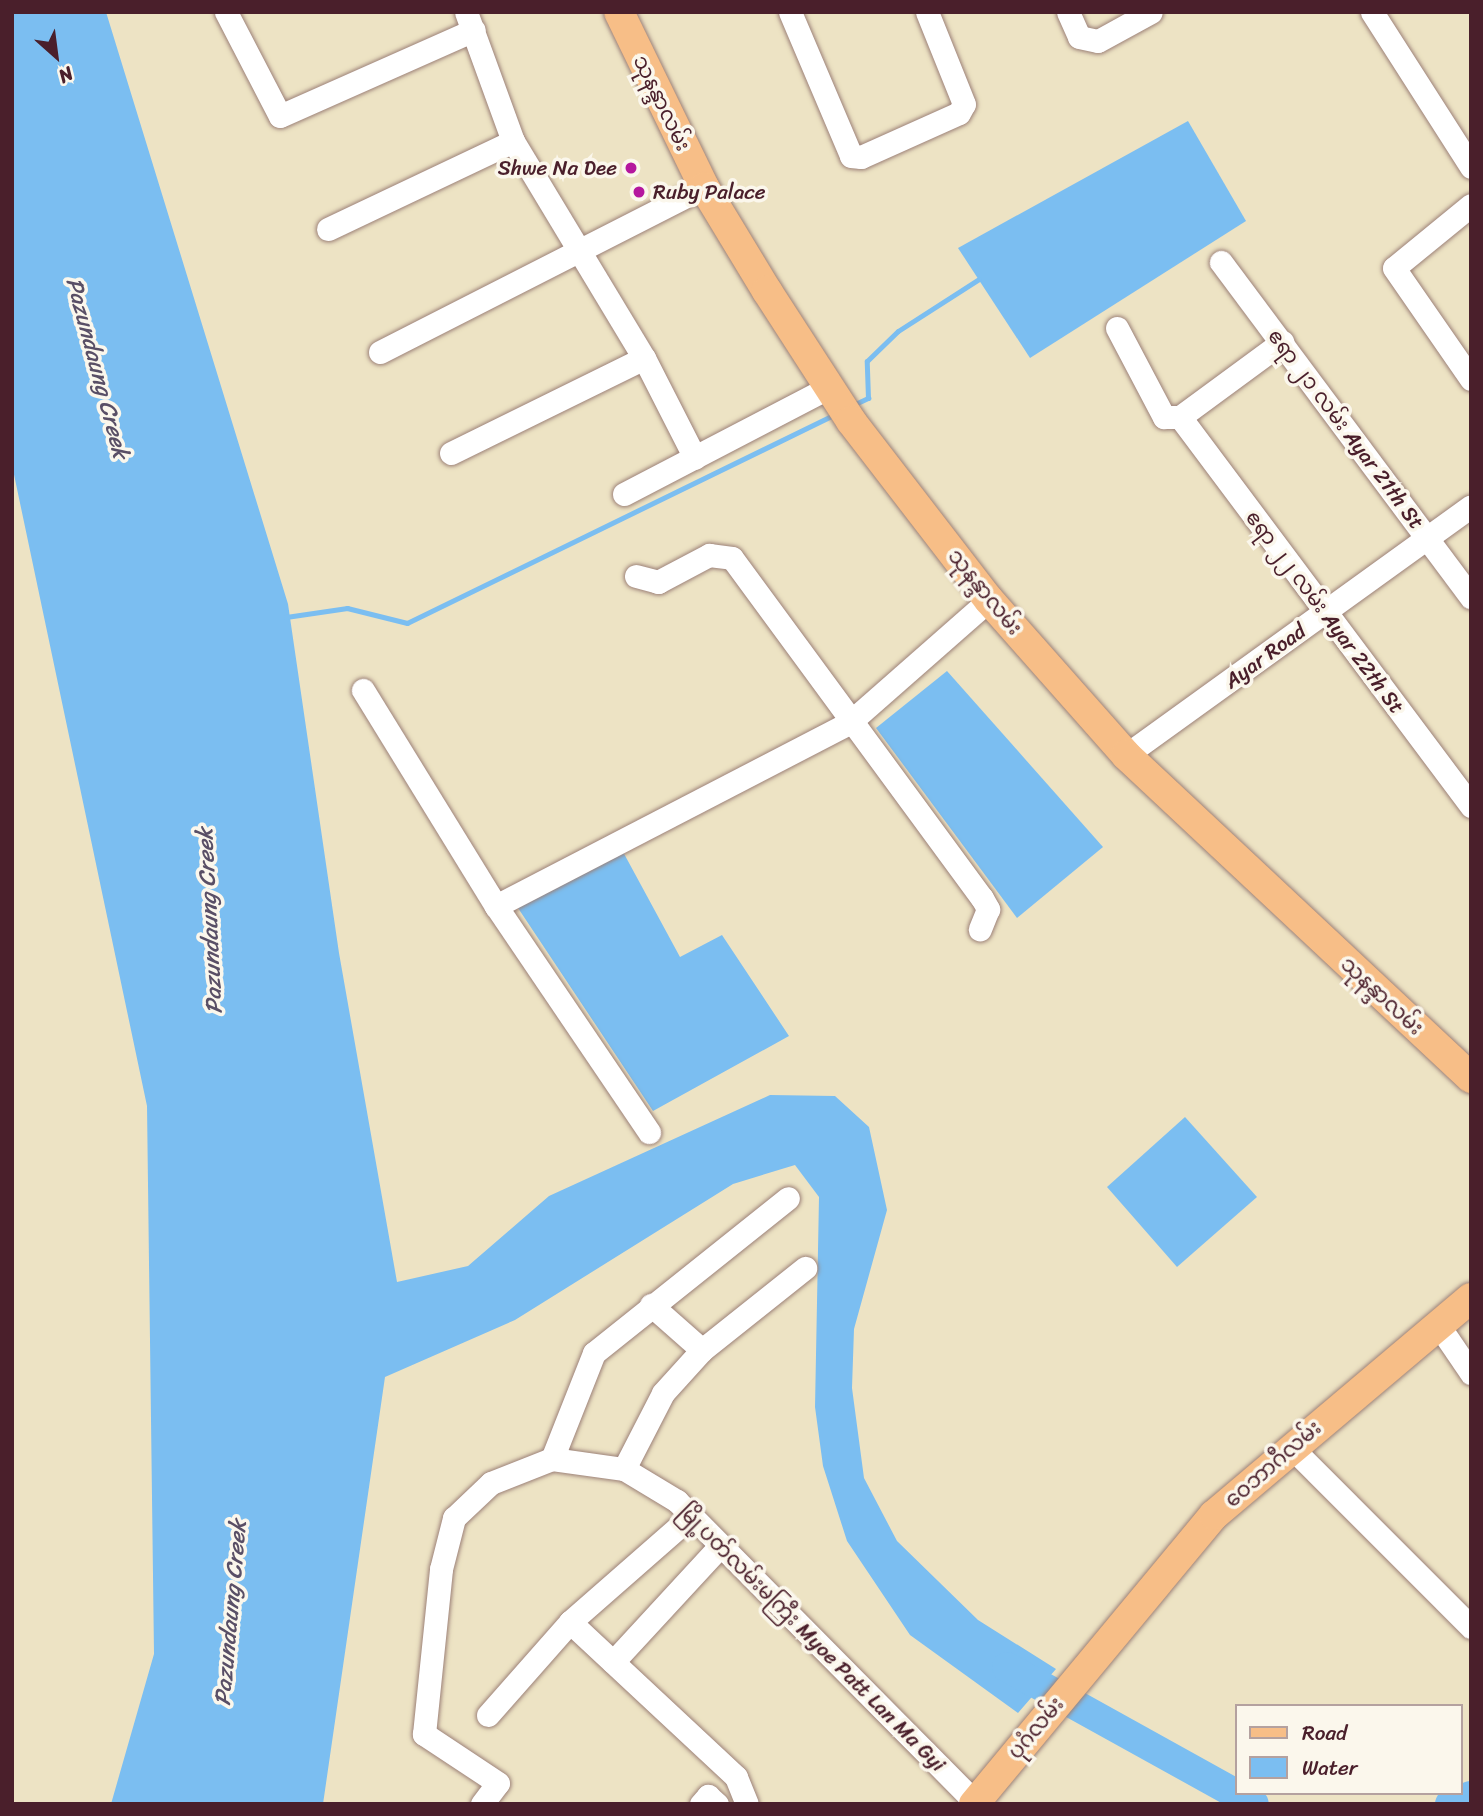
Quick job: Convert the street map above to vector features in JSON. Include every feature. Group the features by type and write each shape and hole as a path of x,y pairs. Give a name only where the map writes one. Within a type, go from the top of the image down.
{"main road":[{"name":"သုနန္ဒာလမ်း","path":"619,12 704,187 828,388 989,600 1126,755 1471,1078"},
{"name":"ဝေဘာဂီလမ်း","path":"1098,1653 1214,1515 1471,1298"},
{"name":"ပုဂံလမ်း","path":"974,1803 1098,1653"}],"street":[{"path":"226,12 280,116 470,21 513,141 575,251 644,358 695,458"},
{"path":"790,12 851,156 860,157 959,113 964,103 927,12"},
{"path":"1068,12 1079,37 1089,41 1151,12"},
{"path":"1372,12 1471,167"},
{"path":"328,229 513,141"},
{"path":"380,352 704,187"},
{"path":"1471,205 1394,268 1471,379"},
{"name":"ဧရာ ၂၁ လမ်း Ayar 21th St","path":"1221,262 1471,597"},
{"path":"1117,328 1164,417 1180,416 1282,342"},
{"path":"451,453 644,358"},
{"path":"624,494 828,388"},
{"name":"ဧရာ ၂၂ လမ်း Ayar 22th St","path":"1180,416 1471,806"},
{"name":"Ayar Road","path":"1126,755 1471,506"},
{"path":"636,576 658,582 676,578 709,555 733,558 849,723 982,898 988,909 980,929"},
{"path":"496,906 849,723 989,600"},
{"path":"363,690 496,906 649,1132"},
{"path":"552,1460 594,1353 788,1198"},
{"path":"624,1469 663,1393 702,1350 805,1268"},
{"path":"651,1306 702,1350"},
{"path":"1439,1326 1471,1373"},
{"path":"1292,1448 1471,1627"},
{"name":"မြို့ပတ်လမ်းမကြီး Myoe Patt Lan Ma Gyi","path":"482,1804 499,1783 424,1734 441,1569 454,1518 491,1483 552,1460 624,1469 691,1516 974,1803"},
{"path":"488,1715 570,1622 691,1516"},
{"path":"613,1661 721,1545"},
{"path":"570,1622 736,1777 747,1804"}],"water":[{"name":"Pazundaung Creek","path":"12,12 106,12 288,604 339,953 397,1282 468,1266 549,1196 770,1095 835,1096 869,1127 887,1210 854,1329 852,1388 864,1478 897,1541 978,1620 1056,1669 1018,1713 910,1635 847,1541 823,1466 815,1407 819,1197 795,1165 733,1184 515,1320 385,1377 323,1804 111,1804 154,1654 147,1106 12,465"},
{"path":"1188,121 1246,221 1030,358 958,248"},
{"path":"947,671 1103,847 1017,918 876,728"},
{"path":"622,850 680,957 722,935 789,1036 653,1111 516,905"},
{"path":"1185,1117 1257,1197 1177,1267 1107,1187"}],"waterway":[{"path":"853,405 868,398 867,361 898,331 979,279"},
{"path":"286,617 347,608 407,623 834,415"},
{"path":"1007,1667 1234,1793"},
{"path":"1238,1795 1254,1804"},
{"path":"1450,1804 1471,1796"}],"place":[{"name":"Shwe Na Dee","path":"631,168"},
{"name":"Ruby Palace","path":"639,192"}]}
